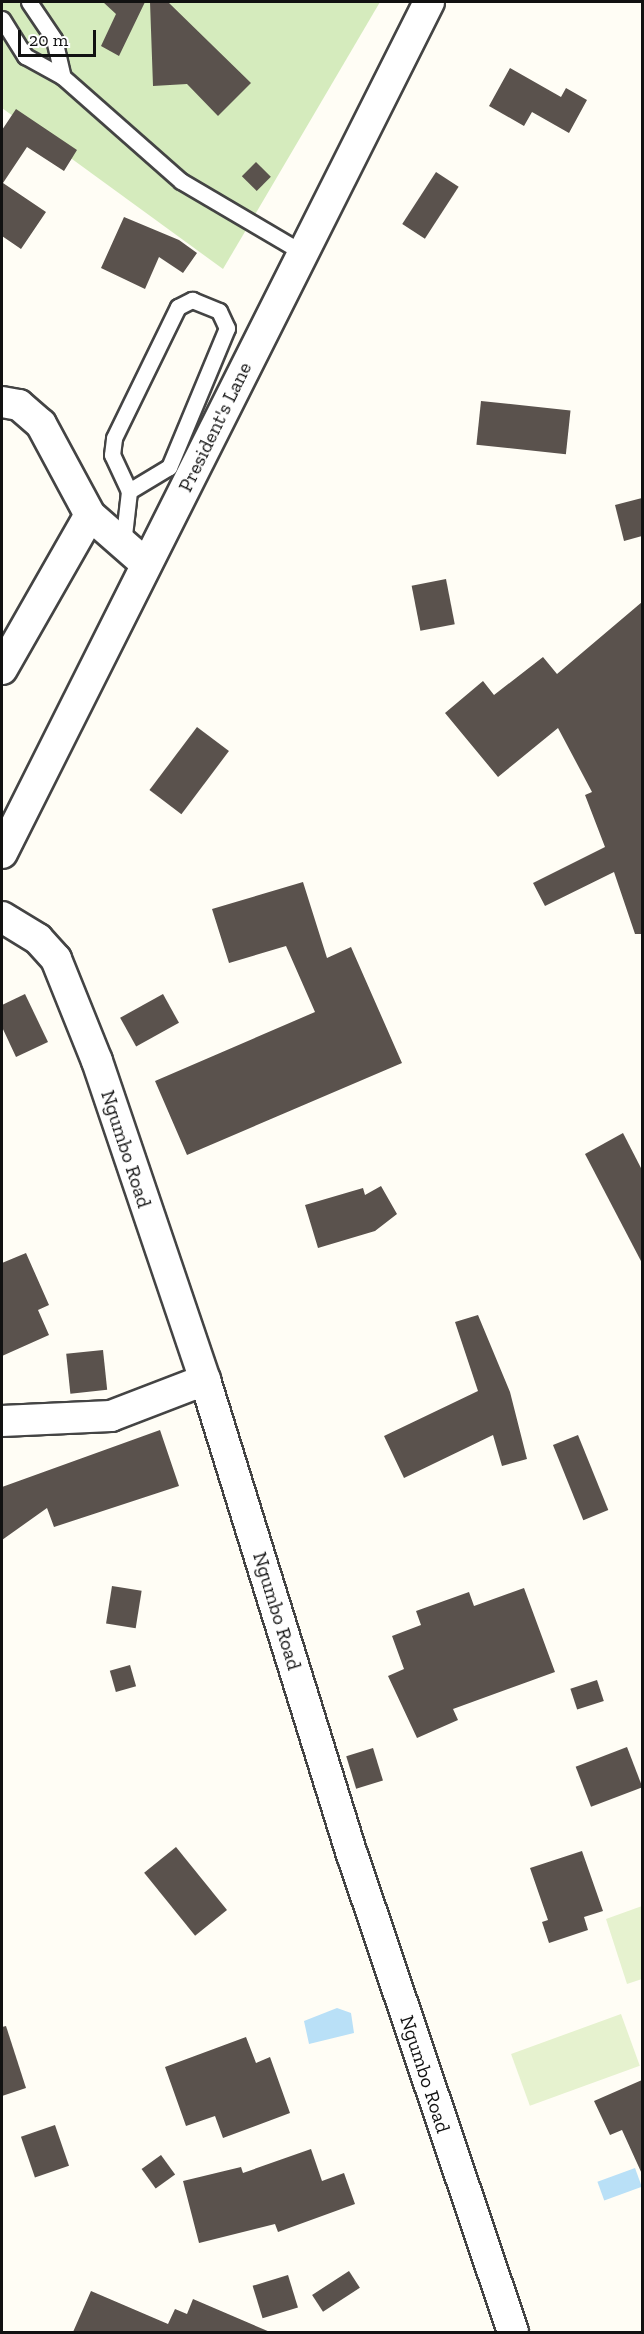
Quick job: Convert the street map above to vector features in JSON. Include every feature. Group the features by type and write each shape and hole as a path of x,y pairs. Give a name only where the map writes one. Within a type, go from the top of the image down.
{"street":[{"name":"President's Lane","path":"2,853 300,250 429,2"},
{"path":"2,402 19,405 41,424 90,515 146,564"},
{"path":"2,669 90,515"},
{"name":"Ngumbo Road","path":"2,916 38,939 71,989 205,1380 353,1857 513,2332"},
{"path":"2,1421 111,1416 205,1380"}],"lane":[{"path":"29,2 54,39 63,77"},
{"path":"2,19 25,56 63,77 180,181 300,250"},
{"path":"123,544 129,491 112,455 114,438 178,307 192,300 219,311 227,328 169,467 129,491"}],"green space":[{"path":"2,2 380,2 223,269 2,108"},
{"path":"642,1906 642,1979 627,1984 606,1919"},
{"path":"621,2014 640,2066 530,2106 511,2054"}],"water":[{"path":"337,2008 351,2013 354,2033 309,2044 304,2021"},
{"path":"635,2168 642,2187 604,2200 597,2182"}],"building":[{"path":"103,2 145,2 119,56 101,46 116,14"},
{"path":"150,2 168,2 251,83 218,116 187,84 153,86"},
{"path":"510,68 561,97 566,88 587,100 569,133 532,112 524,126 489,106"},
{"path":"16,109 77,150 64,171 27,147 3,183 46,212 21,249 2,236 2,130"},
{"path":"256,162 271,177 257,191 242,176"},
{"path":"436,172 459,187 425,239 402,224"},
{"path":"124,217 179,240 197,253 183,273 159,257 145,289 101,268"},
{"path":"481,401 571,410 566,454 476,445"},
{"path":"642,498 642,536 624,541 615,505"},
{"path":"446,579 455,624 420,631 412,586"},
{"path":"642,602 642,934 635,934 614,872 545,906 533,883 605,847 585,795 592,792 558,728 498,777 445,713 483,681 494,695 543,657 557,674"},
{"path":"197,727 229,751 181,814 149,790"},
{"path":"303,882 327,958 351,947 402,1063 187,1155 155,1081 315,1012 286,946 229,963 212,909"},
{"path":"25,994 48,1042 16,1057 2,1027 2,1005"},
{"path":"163,994 179,1023 136,1047 120,1018"},
{"path":"623,1133 642,1170 642,1263 585,1154"},
{"path":"381,1186 397,1214 375,1231 318,1248 305,1205 363,1188 365,1195"},
{"path":"26,1253 49,1305 38,1310 49,1335 2,1356 2,1263"},
{"path":"478,1315 510,1392 527,1459 502,1466 493,1435 404,1478 384,1436 478,1391 455,1322"},
{"path":"103,1350 107,1390 70,1394 66,1354"},
{"path":"160,1430 179,1486 54,1527 47,1508 2,1540 2,1487"},
{"path":"578,1435 608,1510 583,1520 553,1445"},
{"path":"112,1586 142,1591 136,1628 106,1624"},
{"path":"524,1588 555,1672 453,1709 458,1720 417,1738 388,1676 404,1669 392,1636 421,1625 416,1611 469,1592 474,1606"},
{"path":"130,1665 136,1686 116,1692 110,1671"},
{"path":"597,1680 604,1701 577,1710 570,1689"},
{"path":"627,1747 642,1787 591,1807 576,1767"},
{"path":"373,1748 383,1781 356,1789 346,1756"},
{"path":"176,1847 227,1910 195,1936 144,1873"},
{"path":"582,1851 603,1911 584,1917 588,1930 549,1943 542,1922 548,1920 530,1868"},
{"path":"6,2026 26,2088 2,2096 2,2027"},
{"path":"246,2037 256,2063 270,2057 290,2113 223,2138 215,2116 186,2126 165,2067"},
{"path":"642,2080 642,2174 622,2130 610,2135 594,2101"},
{"path":"55,2125 69,2166 35,2177 21,2137"},
{"path":"311,2149 322,2181 344,2173 355,2204 278,2232 275,2224 199,2243 183,2181 241,2167 243,2173"},
{"path":"161,2155 175,2174 156,2189 142,2169"},
{"path":"349,2271 360,2288 323,2312 312,2295"},
{"path":"288,2275 298,2308 263,2318 253,2286"},
{"path":"91,2291 168,2324 175,2309 187,2314 193,2299 270,2332 73,2332"}]}
